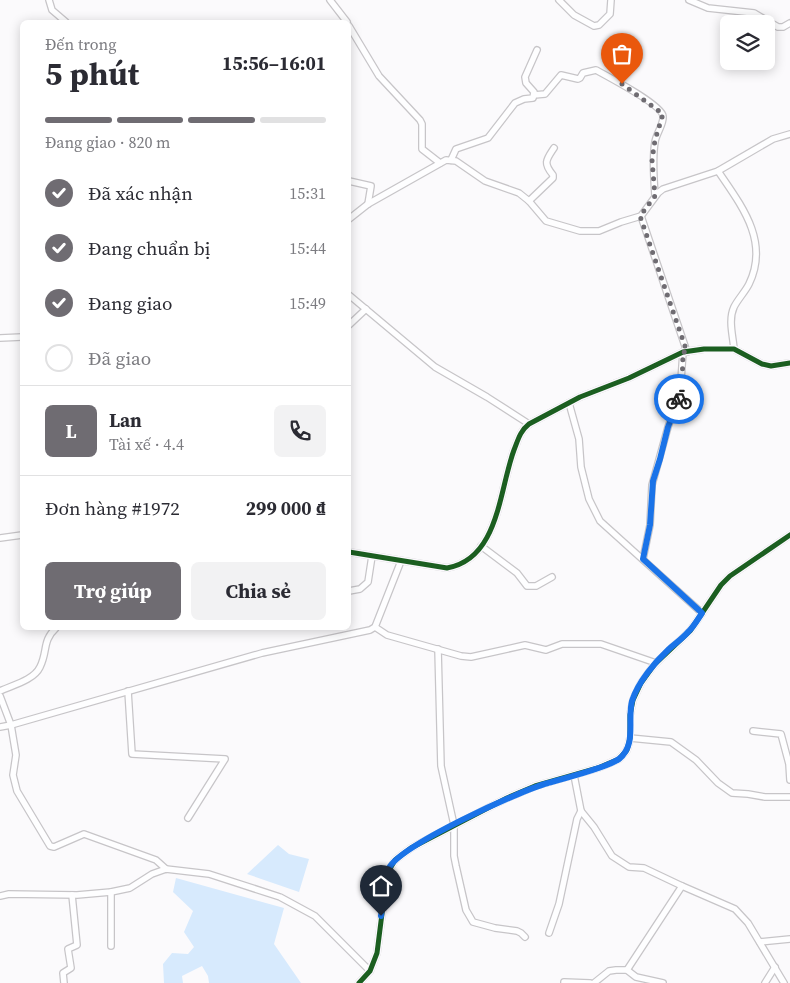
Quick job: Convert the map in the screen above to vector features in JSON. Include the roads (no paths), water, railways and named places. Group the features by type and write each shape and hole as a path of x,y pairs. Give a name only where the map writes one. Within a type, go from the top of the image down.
{"street":[{"path":"49,0 52,10 64,20"},
{"path":"330,0 345,20"},
{"path":"559,0 574,16 592,26 598,25 610,14 611,0"},
{"path":"689,0 708,8 754,13 778,27 783,27 790,23"},
{"path":"351,29 379,76 420,120 422,124 422,149 440,163"},
{"path":"534,95 526,83 525,77 537,50"},
{"path":"451,160 456,149 488,138 515,103 533,98 534,95 545,94 561,75 580,78 583,73 596,70 628,87 661,111 663,118 655,140 652,160 655,196"},
{"path":"351,217 368,204 440,163 451,160 462,164 485,181 518,193 529,201 546,222 580,231 599,231 640,216 655,196 663,189 718,171 773,139 790,134"},
{"path":"529,201 553,178 554,174 546,164 554,148"},
{"path":"718,171 747,215 755,242 754,270 749,284 731,315 734,349"},
{"path":"351,181 371,186 368,204"},
{"path":"640,216 685,352 680,394 668,427 652,485 650,525 643,559"},
{"path":"351,297 435,367 529,424"},
{"path":"351,323 366,309"},
{"path":"0,338 20,337"},
{"path":"351,554 447,568 458,566 468,561 482,546 496,517 503,482 518,438 522,429 529,424 569,403 685,352 704,349 734,349 762,364 771,366 790,363"},
{"path":"569,403 589,499 600,521 702,613"},
{"path":"0,538 20,535"},
{"path":"359,983 370,971 377,952 387,874 389,867 395,860 411,848 506,798 535,786 619,759 627,750 630,738 630,715 633,700 641,683 656,663 690,631 721,585 730,576 790,535"},
{"path":"482,546 517,573 527,586 536,586 552,577"},
{"path":"351,590 360,589 368,582 372,556"},
{"path":"0,727 262,653 370,630 375,627 401,561"},
{"path":"375,627 387,635 471,658 525,645 546,650 562,644 601,644 656,663"},
{"path":"0,691 30,677 40,668 48,634 53,630"},
{"path":"438,649 441,766 454,825 454,856 466,910 473,922 495,928 517,930 525,938"},
{"path":"128,691 132,754 225,759 188,818"},
{"path":"0,696 11,725 16,755 13,775 17,791 50,846 84,834 156,860 166,868 209,874 280,897 315,916 370,971"},
{"path":"753,731 781,734 789,764 790,780"},
{"path":"630,738 667,741 674,744 679,750 696,760 724,789 732,793 765,797 790,797"},
{"path":"574,775 581,811 612,856 629,867 644,868 735,909 748,922 784,983"},
{"path":"549,933 559,904 577,819 581,811"},
{"path":"0,896 8,894 72,895 111,892 130,888 152,874 166,868"},
{"path":"627,970 682,886"},
{"path":"111,892 111,946"},
{"path":"64,983 63,972 71,968 68,949 77,945 72,895"},
{"path":"760,942 790,939"},
{"path":"765,983 775,967"},
{"path":"594,983 608,971 627,970 636,977 663,983"},
{"path":"564,982 590,983"}],"water":[{"path":"278,845 289,854 309,859 299,892 247,874"},
{"path":"176,878 284,908 274,944 301,983 209,983 208,976 202,966 182,976 183,983 164,983 163,964 172,953 188,954 194,947 184,932 193,911 173,892"}]}
